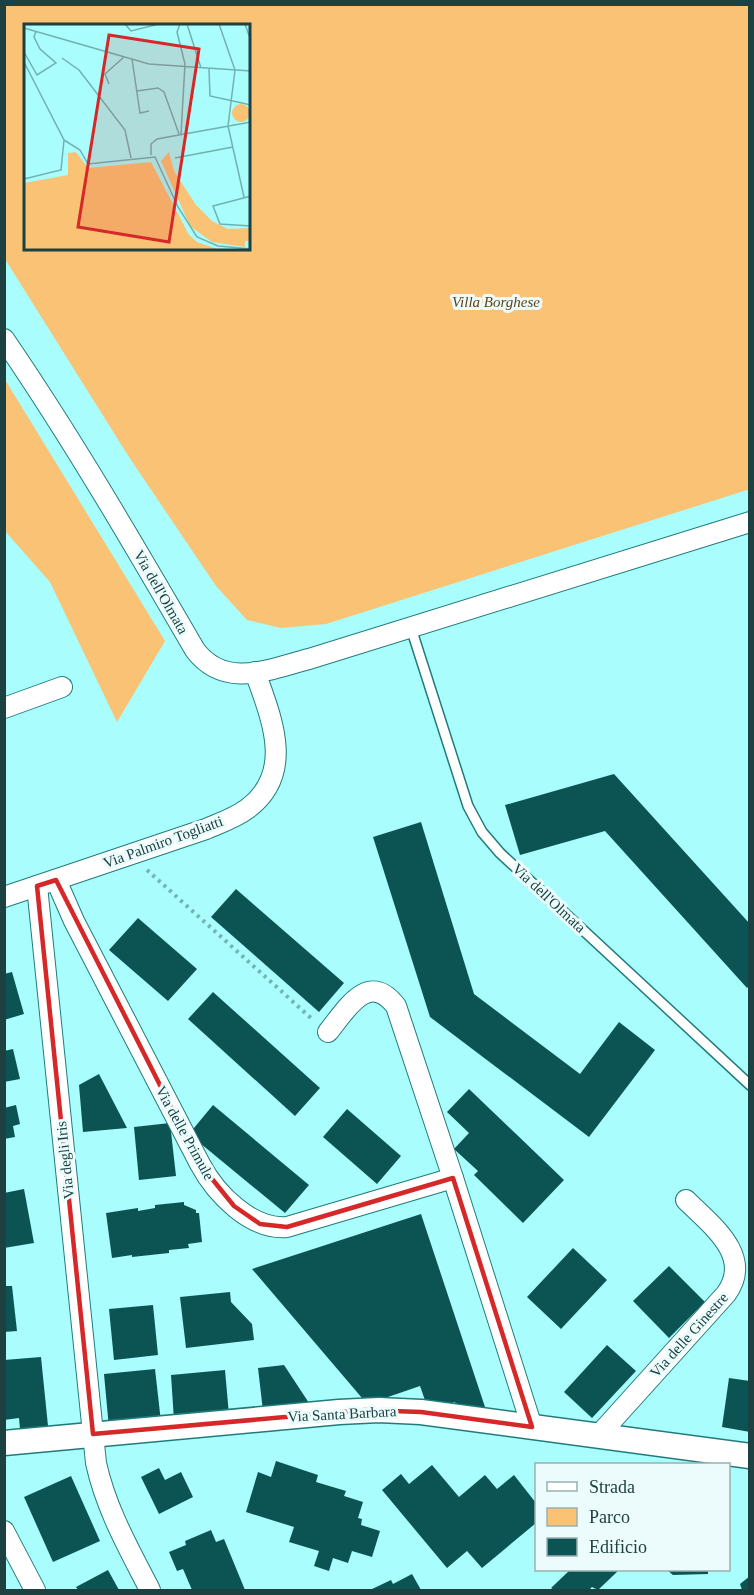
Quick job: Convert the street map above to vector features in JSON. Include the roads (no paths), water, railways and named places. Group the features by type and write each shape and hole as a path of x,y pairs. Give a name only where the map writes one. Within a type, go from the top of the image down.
{"street":[{"name":"Via dell'Olmata","path":"4,339 36,384 95,478 200,658 226,673 244,674 309,659 750,522"},
{"name":"Via Palmiro Togliatti","path":"4,897 206,829 246,810 261,795 272,776 276,750 272,722 255,672"},
{"path":"4,708 62,687"},
{"name":"Via delle Primule","path":"56,880 74,921 200,1164 216,1189 234,1206 260,1224 287,1227 453,1178"},
{"name":"Via degli Iris","path":"37,886 96,1463 116,1523 150,1590"},
{"path":"327,1032 364,993 375,991 382,993 391,1000 398,1011 532,1427"},
{"name":"Via delle Ginestre","path":"598,1436 726,1294 735,1278 736,1265 731,1247 686,1200"},
{"name":"Via Santa Barbara","path":"4,1443 372,1410 435,1414 750,1456"},
{"path":"4,1531 35,1590"}],"lane":[{"name":"Via dell'Olmata","path":"411,627 468,806 482,832 509,861 750,1085"}],"park label":[{"name":"Villa Borghese","path":"496,302"}]}
